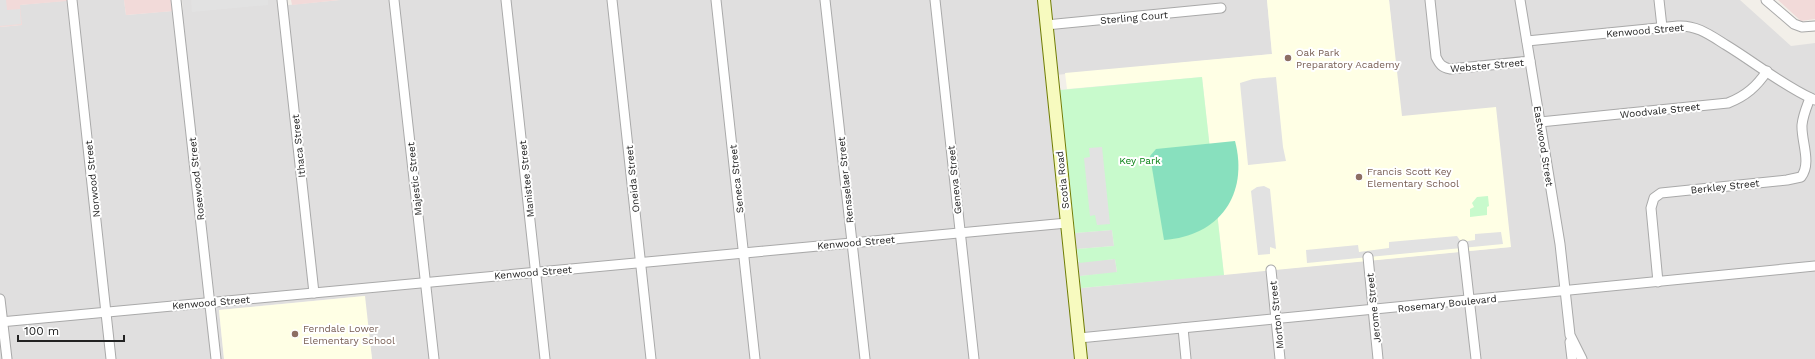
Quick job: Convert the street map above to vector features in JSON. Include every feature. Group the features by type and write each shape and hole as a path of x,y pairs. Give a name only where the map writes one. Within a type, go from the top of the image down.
{"street":[{"name":"Norwood Street","path":"72,0 111,359"},
{"name":"Rosewood Street","path":"176,0 216,359"},
{"name":"Ithaca Street","path":"282,0 314,293"},
{"name":"Majestic Street","path":"394,0 434,359"},
{"name":"Manistee Street","path":"506,0 545,359"},
{"name":"Oneida Street","path":"612,0 651,359"},
{"name":"Seneca Street","path":"716,0 756,359"},
{"name":"Rensselaer Street","path":"825,0 864,359"},
{"name":"Geneva Street","path":"934,0 974,359"},
{"name":"Scotia Road","path":"1044,0 1081,359"},
{"name":"Webster Street","path":"1430,0 1436,57 1440,65 1450,69 1530,61"},
{"name":"Eastwood Street","path":"1520,0 1560,244 1572,359"},
{"path":"1659,0 1662,27"},
{"path":"1766,0 1794,24 1802,27 1815,26"},
{"name":"Sterling Court","path":"1046,25 1221,8"},
{"name":"Kenwood Street","path":"1527,41 1685,25 1703,30 1793,89 1813,99"},
{"name":"Woodvale Street","path":"1540,122 1728,103 1748,94 1767,71"},
{"name":"Berkley Street","path":"1658,282 1651,208 1654,198 1661,193 1795,179 1801,177 1806,168 1802,125 1805,110 1813,99"},
{"name":"Kenwood Street","path":"1,322 1067,223"},
{"path":"1463,245 1476,359"},
{"name":"Jerome Street","path":"1368,258 1378,359"},
{"name":"Rosemary Boulevard","path":"1079,338 1565,292 1815,266"},
{"name":"Morton Street","path":"1271,270 1280,359"},
{"path":"0,299 1,322 7,359"},
{"path":"1183,328 1186,359"},
{"path":"1570,335 1582,359"}],"shaded area":[{"path":"0,0 67,1 20,5 22,25 0,27"},
{"path":"0,0 6,0 7,10 20,9 21,24 0,26"},
{"path":"73,0 124,0 126,15 183,10 182,0 278,0 278,6 340,0 1267,0 1272,54 1045,76 1062,234 1112,230 1114,246 1077,249 1078,262 1115,259 1117,273 1080,276 1082,288 1511,247 1401,117 1389,0 1740,0 1791,46 1815,43 1815,359 372,359 364,296 219,310 224,359 0,359 0,27 21,25 19,5"},
{"path":"124,0 172,0 174,11 126,15"},
{"path":"191,0 268,0 268,5 192,12"},
{"path":"291,0 340,0 292,5"},
{"path":"1267,0 1389,0 1402,116 1496,107 1511,247 1224,275 1202,77 1067,89 1065,73 1272,54"},
{"path":"1778,0 1815,0 1815,19 1801,21"},
{"path":"1276,77 1283,147 1286,161 1248,165 1240,83 1253,79"},
{"path":"1102,147 1110,224 1097,225 1095,215 1090,216 1084,158 1090,157 1089,148"},
{"path":"1264,186 1270,189 1276,249 1270,247 1270,254 1258,255 1251,191 1257,187"},
{"path":"1501,232 1503,244 1307,263 1306,250 1358,245 1359,252 1389,248 1389,242 1457,236 1461,242 1475,240 1475,234"},
{"name":"Ferndale Lower Elementary School","path":"365,296 372,359 224,359 219,310"}],"green space":[{"name":"Key Park","path":"1202,77 1224,275 1081,288 1080,276 1117,272 1115,259 1079,263 1077,249 1114,246 1112,230 1075,233 1060,90"},
{"path":"1235,141 1238,161 1238,179 1233,195 1225,209 1214,221 1200,230 1183,237 1164,240 1150,156 1156,149"},
{"path":"1488,196 1489,206 1487,207 1487,215 1470,217 1470,209 1474,207 1472,203 1477,197"}],"place":[{"name":"Oak Park Preparatory Academy","path":"1288,58"},
{"name":"Francis Scott Key Elementary School","path":"1359,177"},
{"name":"Ferndale Lower Elementary School","path":"295,334"}]}
